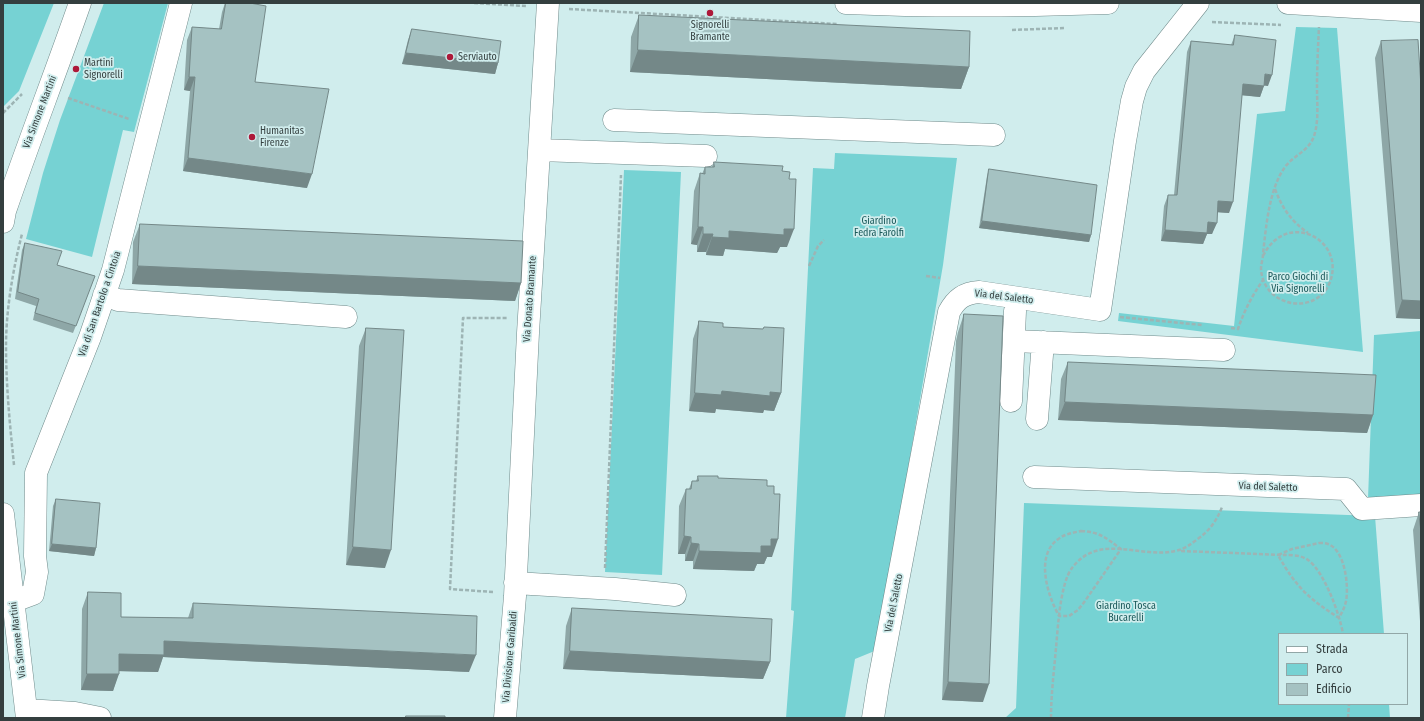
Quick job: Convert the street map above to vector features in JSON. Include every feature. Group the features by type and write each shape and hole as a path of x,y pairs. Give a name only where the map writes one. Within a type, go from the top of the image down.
{"street":[{"name":"Via Simone Martini","path":"3,222 5,211 23,157 49,91 80,3"},
{"name":"Via di San Bartolo a Cintoia","path":"14,601 33,594 37,572 35,556 36,473 90,337 113,270 181,3"},
{"path":"846,3 902,6 1000,6 1108,3"},
{"name":"Via del Saletto","path":"873,718 882,663 949,312 953,304 961,296 970,292 979,292 1100,310 1125,141 1136,87 1144,71 1198,3"},
{"path":"1288,3 1421,10"},
{"name":"Via Donato Bramante","path":"510,591 540,150 547,7"},
{"path":"614,120 994,135"},
{"path":"540,150 706,156"},
{"path":"104,294 118,300 346,318"},
{"path":"1011,401 1016,311"},
{"path":"1014,341 1224,350"},
{"path":"1038,419 1043,342"},
{"name":"Via del Saletto","path":"1034,477 1346,489 1362,509 1421,505"},
{"name":"Via Simone Martini","path":"3,514 27,714"},
{"path":"510,591 604,589 675,595"},
{"name":"Via Divisione Garibaldi","path":"505,718 510,591"},
{"path":"27,714 75,713 100,718"}],"path":[{"path":"474,3 839,24"},
{"path":"1263,256 1268,246 1286,233 1297,232 1308,234 1319,239 1327,248 1332,259 1333,271 1330,283 1323,293 1313,300 1302,304 1290,303 1279,299 1270,291 1263,280 1261,268 1267,218 1275,188 1284,168 1292,159 1303,152 1310,144 1314,135 1317,121 1317,65 1321,5"},
{"path":"1012,30 1070,28"},
{"path":"49,91 130,119"},
{"path":"604,589 622,153"},
{"path":"1275,188 1283,207 1296,224 1308,234"},
{"path":"14,471 8,402 6,345 8,308 23,231"},
{"path":"809,266 818,246 824,240"},
{"path":"926,276 940,278"},
{"path":"1230,328 1238,329 1253,294 1263,280"},
{"path":"1113,316 1206,326"},
{"path":"508,318 463,318 450,589 510,591"},
{"path":"1178,551 1202,536 1212,525 1220,513 1228,485"},
{"path":"1059,616 1049,594 1046,572 1048,551 1056,540 1068,534 1081,531 1094,532 1105,537 1121,549"},
{"path":"1278,555 1292,549 1319,543 1328,544 1335,549 1344,567 1347,589 1344,609 1339,618"},
{"path":"1051,718 1059,616 1067,578 1072,568 1088,553 1099,549 1121,549 1157,553 1178,551 1300,556 1313,564 1319,572 1329,591 1343,633"},
{"path":"1059,616 1069,616 1078,610 1121,549"},
{"path":"1278,555 1291,577 1306,594 1317,604 1339,618"},
{"path":"1348,718 1349,705"}],"green space":[{"path":"3,3 54,3 19,91 3,107"},
{"path":"104,3 168,3 134,132 123,130 92,257 26,239 43,173 60,120"},
{"name":"Parco Giochi di Via Signorelli","path":"1296,27 1337,28 1363,352 1118,321 1119,313 1234,326 1257,114 1285,111"},
{"name":"Giardino Fedra Farolfi","path":"835,153 957,158 943,265 877,650 855,659 845,718 786,718 794,611 791,610 813,168 834,169"},
{"path":"624,170 681,172 662,575 605,572"},
{"path":"1421,331 1421,495 1368,499 1374,335"},
{"name":"Giardino Tosca Bucarelli","path":"1024,503 1375,516 1384,633 1278,633 1278,705 1389,705 1390,718 1005,718 1016,708"}],"building":[{"path":"226,3 250,3 266,6 255,82 329,89 312,174 188,158 195,77 189,77 192,27 221,29"},
{"path":"639,15 970,31 969,67 638,50"},
{"path":"412,29 501,41 498,63 406,53"},
{"path":"1235,35 1276,40 1272,75 1265,74 1264,86 1243,84 1233,202 1218,201 1217,223 1208,222 1207,233 1165,230 1168,195 1177,195 1191,41 1233,45"},
{"path":"1418,40 1421,87 1421,301 1402,300 1381,41"},
{"path":"714,162 783,166 782,171 790,172 789,179 796,179 794,229 784,229 784,235 729,231 729,238 712,237 713,234 703,234 703,227 698,227 700,173 705,174 705,167 714,167"},
{"path":"989,169 1097,185 1091,235 982,221"},
{"path":"140,224 523,241 521,283 138,266"},
{"path":"25,243 62,251 57,265 95,276 76,326 35,313 39,299 18,292"},
{"path":"964,314 1003,316 989,684 948,682"},
{"path":"699,321 723,323 723,327 763,329 764,327 784,328 781,393 770,392 770,396 722,391 721,395 695,393"},
{"path":"366,328 404,330 391,550 353,547"},
{"path":"1068,362 1376,375 1373,415 1065,402"},
{"path":"698,476 767,480 767,486 774,486 774,494 780,494 778,539 771,539 771,546 761,546 761,553 699,551 699,544 691,543 691,537 684,536 686,489 691,489 692,481 698,481"},
{"path":"56,499 100,503 96,548 52,544"},
{"path":"1419,512 1421,512 1421,532"},
{"path":"88,592 121,593 121,617 193,618 193,603 477,616 476,655 164,641 164,655 119,654 119,674 87,674"},
{"path":"572,608 772,619 770,662 570,651"},
{"path":"406,716 445,716 445,718 406,718"}],"place":[{"name":"Signorelli Bramante","path":"710,13"},
{"name":"Serviauto","path":"450,57"},
{"name":"Martini Signorelli","path":"76,69"},
{"name":"Humanitas Firenze","path":"252,137"}]}
